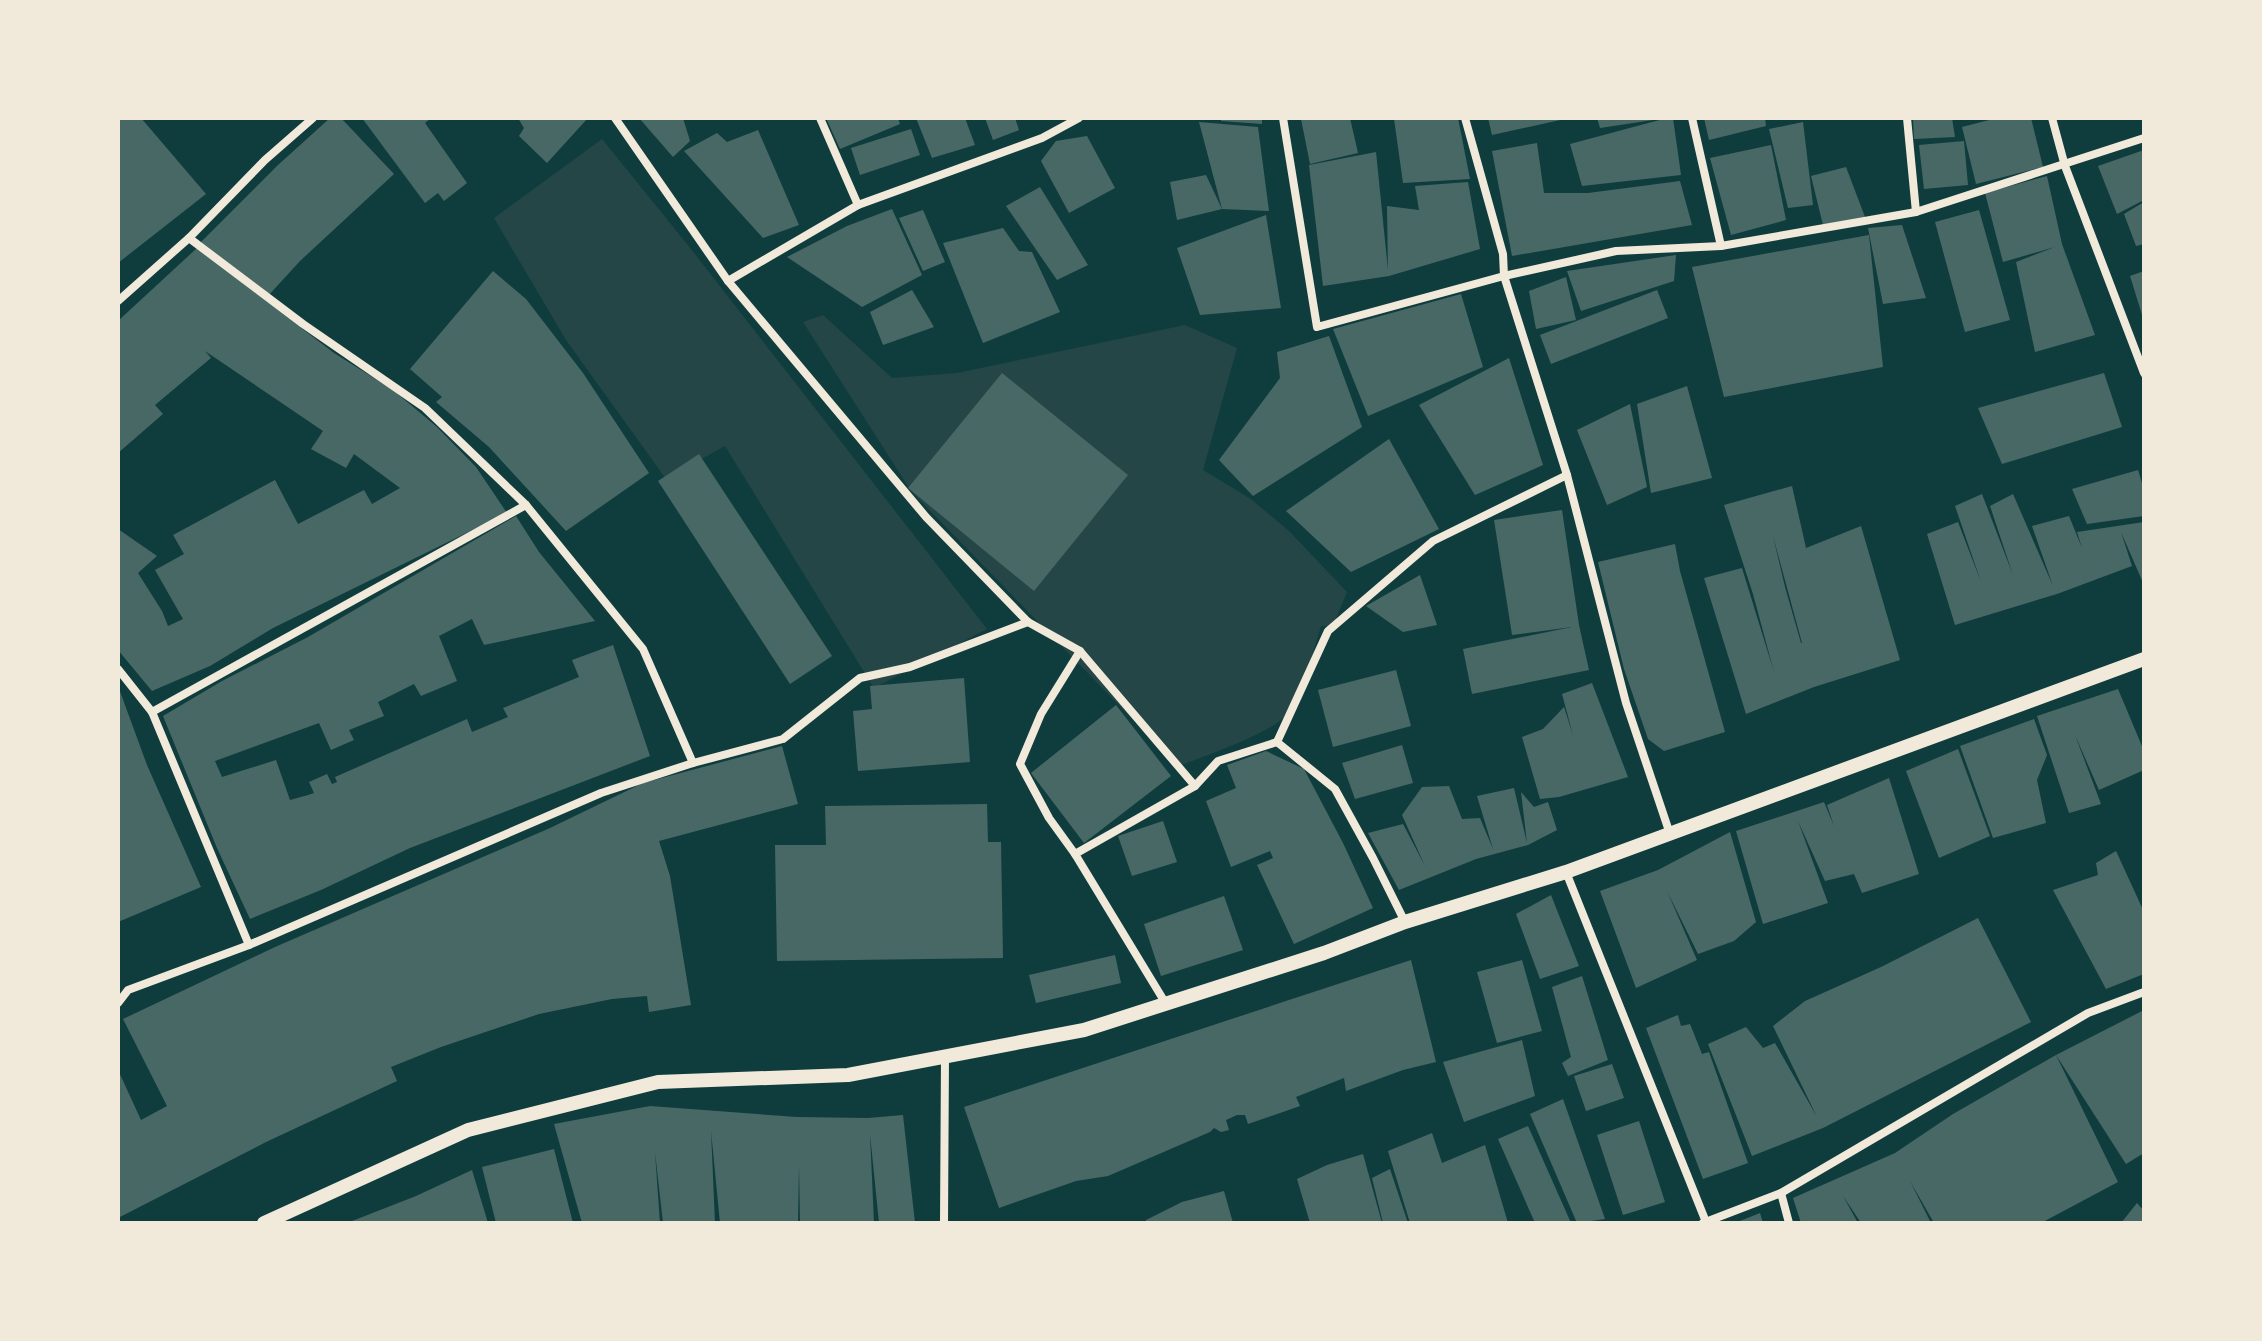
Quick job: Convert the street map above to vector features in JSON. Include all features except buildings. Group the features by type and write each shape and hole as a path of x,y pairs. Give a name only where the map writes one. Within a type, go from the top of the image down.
{"street":[{"path":"118,301 189,238 265,160 313,118"},
{"path":"615,118 728,281 926,517 1028,622 1080,651 1195,786"},
{"path":"820,118 858,205"},
{"path":"728,281 858,205 1042,138 1079,118"},
{"path":"1283,118 1317,327 1504,276 1616,251 1721,246 1916,212 2144,138"},
{"path":"1465,118 1503,254 1504,276 1567,475 1626,703 1670,834"},
{"path":"1692,118 1721,246"},
{"path":"1907,118 1916,212"},
{"path":"2052,118 2065,166 2144,373"},
{"path":"189,238 303,324 425,408 526,505 643,649 693,763"},
{"path":"1075,854 1195,786 1218,761 1277,742 1328,631 1433,541 1567,475"},
{"path":"152,712 526,505"},
{"path":"118,1003 128,990 249,945 601,793 693,763 783,739 860,678 910,667 1028,622"},
{"path":"1080,651 1041,714 1020,764 1049,818 1075,854 1166,1004"},
{"path":"264,1223 468,1130 658,1082 848,1075 1084,1030 1324,953 1405,922 1566,872 2144,659"},
{"path":"118,669 152,712 249,945"},
{"path":"1277,742 1335,789 1405,922"},
{"path":"1566,872 1705,1223 1781,1193 2088,1013 2144,992"},
{"path":"944,1223 945,1056"},
{"path":"1781,1193 1789,1223"}],"shaded area":[{"path":"602,139 987,629 874,688 725,446 666,479 566,340 494,218"},
{"path":"823,315 892,378 957,373 1185,325 1237,348 1203,470 1251,499 1289,531 1347,592 1333,626 1321,626 1303,682 1288,713 1254,736 1178,766 911,491 803,322"}]}
